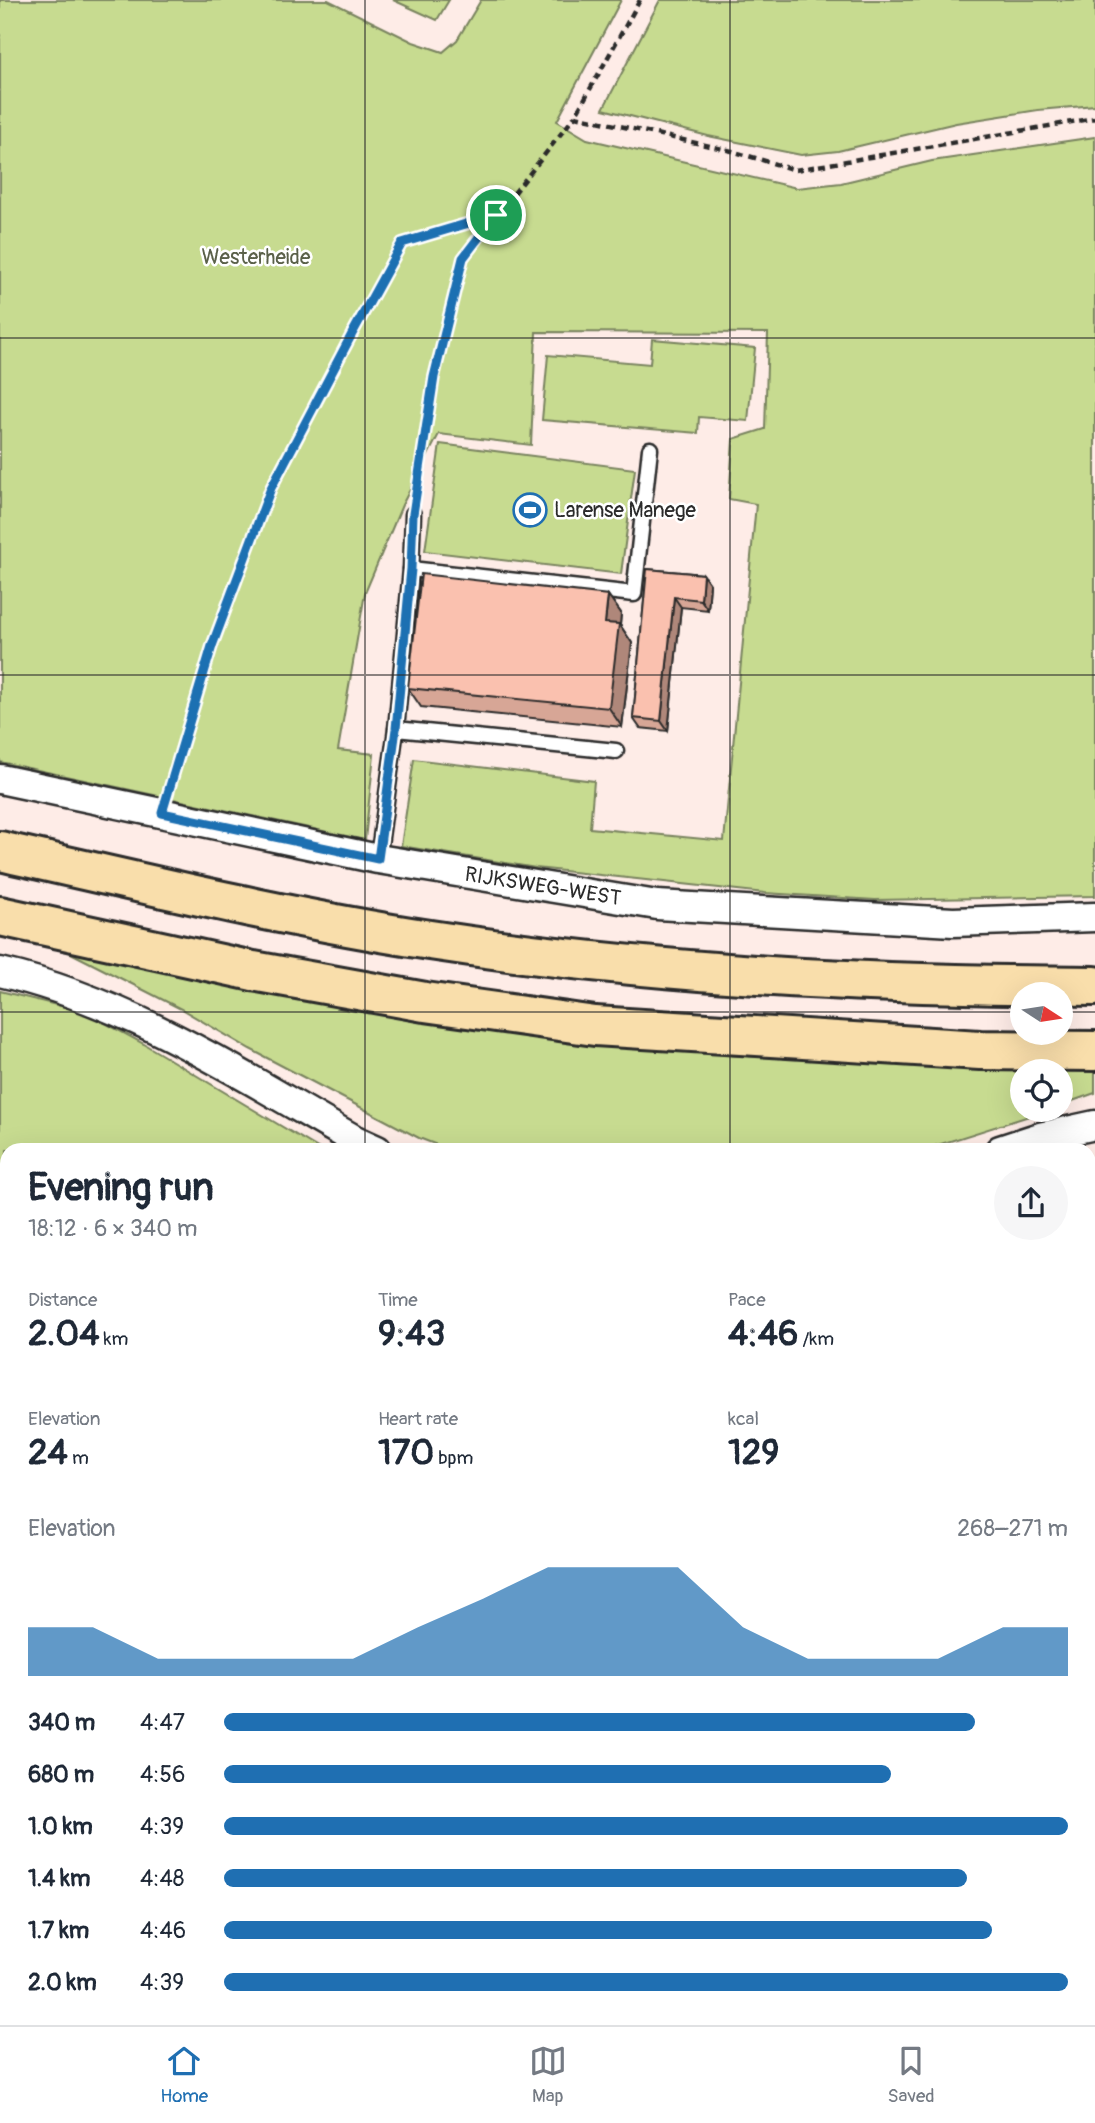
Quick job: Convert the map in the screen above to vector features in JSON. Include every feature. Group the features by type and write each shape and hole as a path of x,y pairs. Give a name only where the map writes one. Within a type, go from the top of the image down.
{"highway":[{"path":"0,850 262,909 430,940 573,958 781,977 961,986 1095,986"},
{"path":"0,916 266,973 425,1002 595,1026 980,1050 1095,1051"}],"street":[{"name":"RIJKSWEG-WEST","path":"0,779 378,859 657,905 953,922 1095,917"},
{"path":"0,972 37,980 102,1004 217,1061 362,1143"},
{"path":"1022,1143 1095,1125"}],"lane":[{"path":"411,569 634,594 650,449"},
{"path":"378,859 396,729 411,569 413,514"},
{"path":"396,729 616,751"}],"path":[{"path":"413,514 434,377 463,258 575,116 640,0"},
{"path":"575,116 732,151 795,170 1095,118"},
{"path":"162,813 212,646 271,488 402,243 496,215"}],"green space":[{"name":"Westerheide","path":"0,0 328,0 413,42 443,52 457,40 481,0 621,0 557,121 587,139 797,188 841,183 932,161 1095,137 1095,896 875,900 765,893 536,868 401,846 414,759 594,781 590,828 724,841 756,504 729,499 733,439 765,429 768,333 536,332 531,445 439,434 402,505 365,593 338,750 374,754 365,840 0,762"},
{"path":"393,0 449,0 437,20"},
{"path":"660,0 1095,0 1095,105 1038,110 956,123 838,151 801,155 708,136 603,109"},
{"path":"652,339 755,348 748,421 699,417 698,433 542,420 548,355 650,364"},
{"name":"Larense Manege","path":"440,444 635,469 621,574 425,551"},
{"path":"59,947 576,1035 726,1055 1010,1069 1010,1122 944,1143 432,1143 250,1049 181,1009"},
{"path":"0,991 85,1012 144,1044 309,1143 0,1143"},
{"path":"1073,1068 1095,1068 1095,1093 1073,1101"}],"building":[{"path":"647,569 703,574 701,600 674,597 661,721 633,718"},
{"path":"421,574 608,595 605,623 619,624 609,708 408,688"}],"place":[{"name":"Larense Manege","path":"530,510"}],"route":[{"path":"496,215 463,258 434,377 413,514 411,569 396,729 378,859 162,813 212,646 271,488 402,243 496,215"}]}
